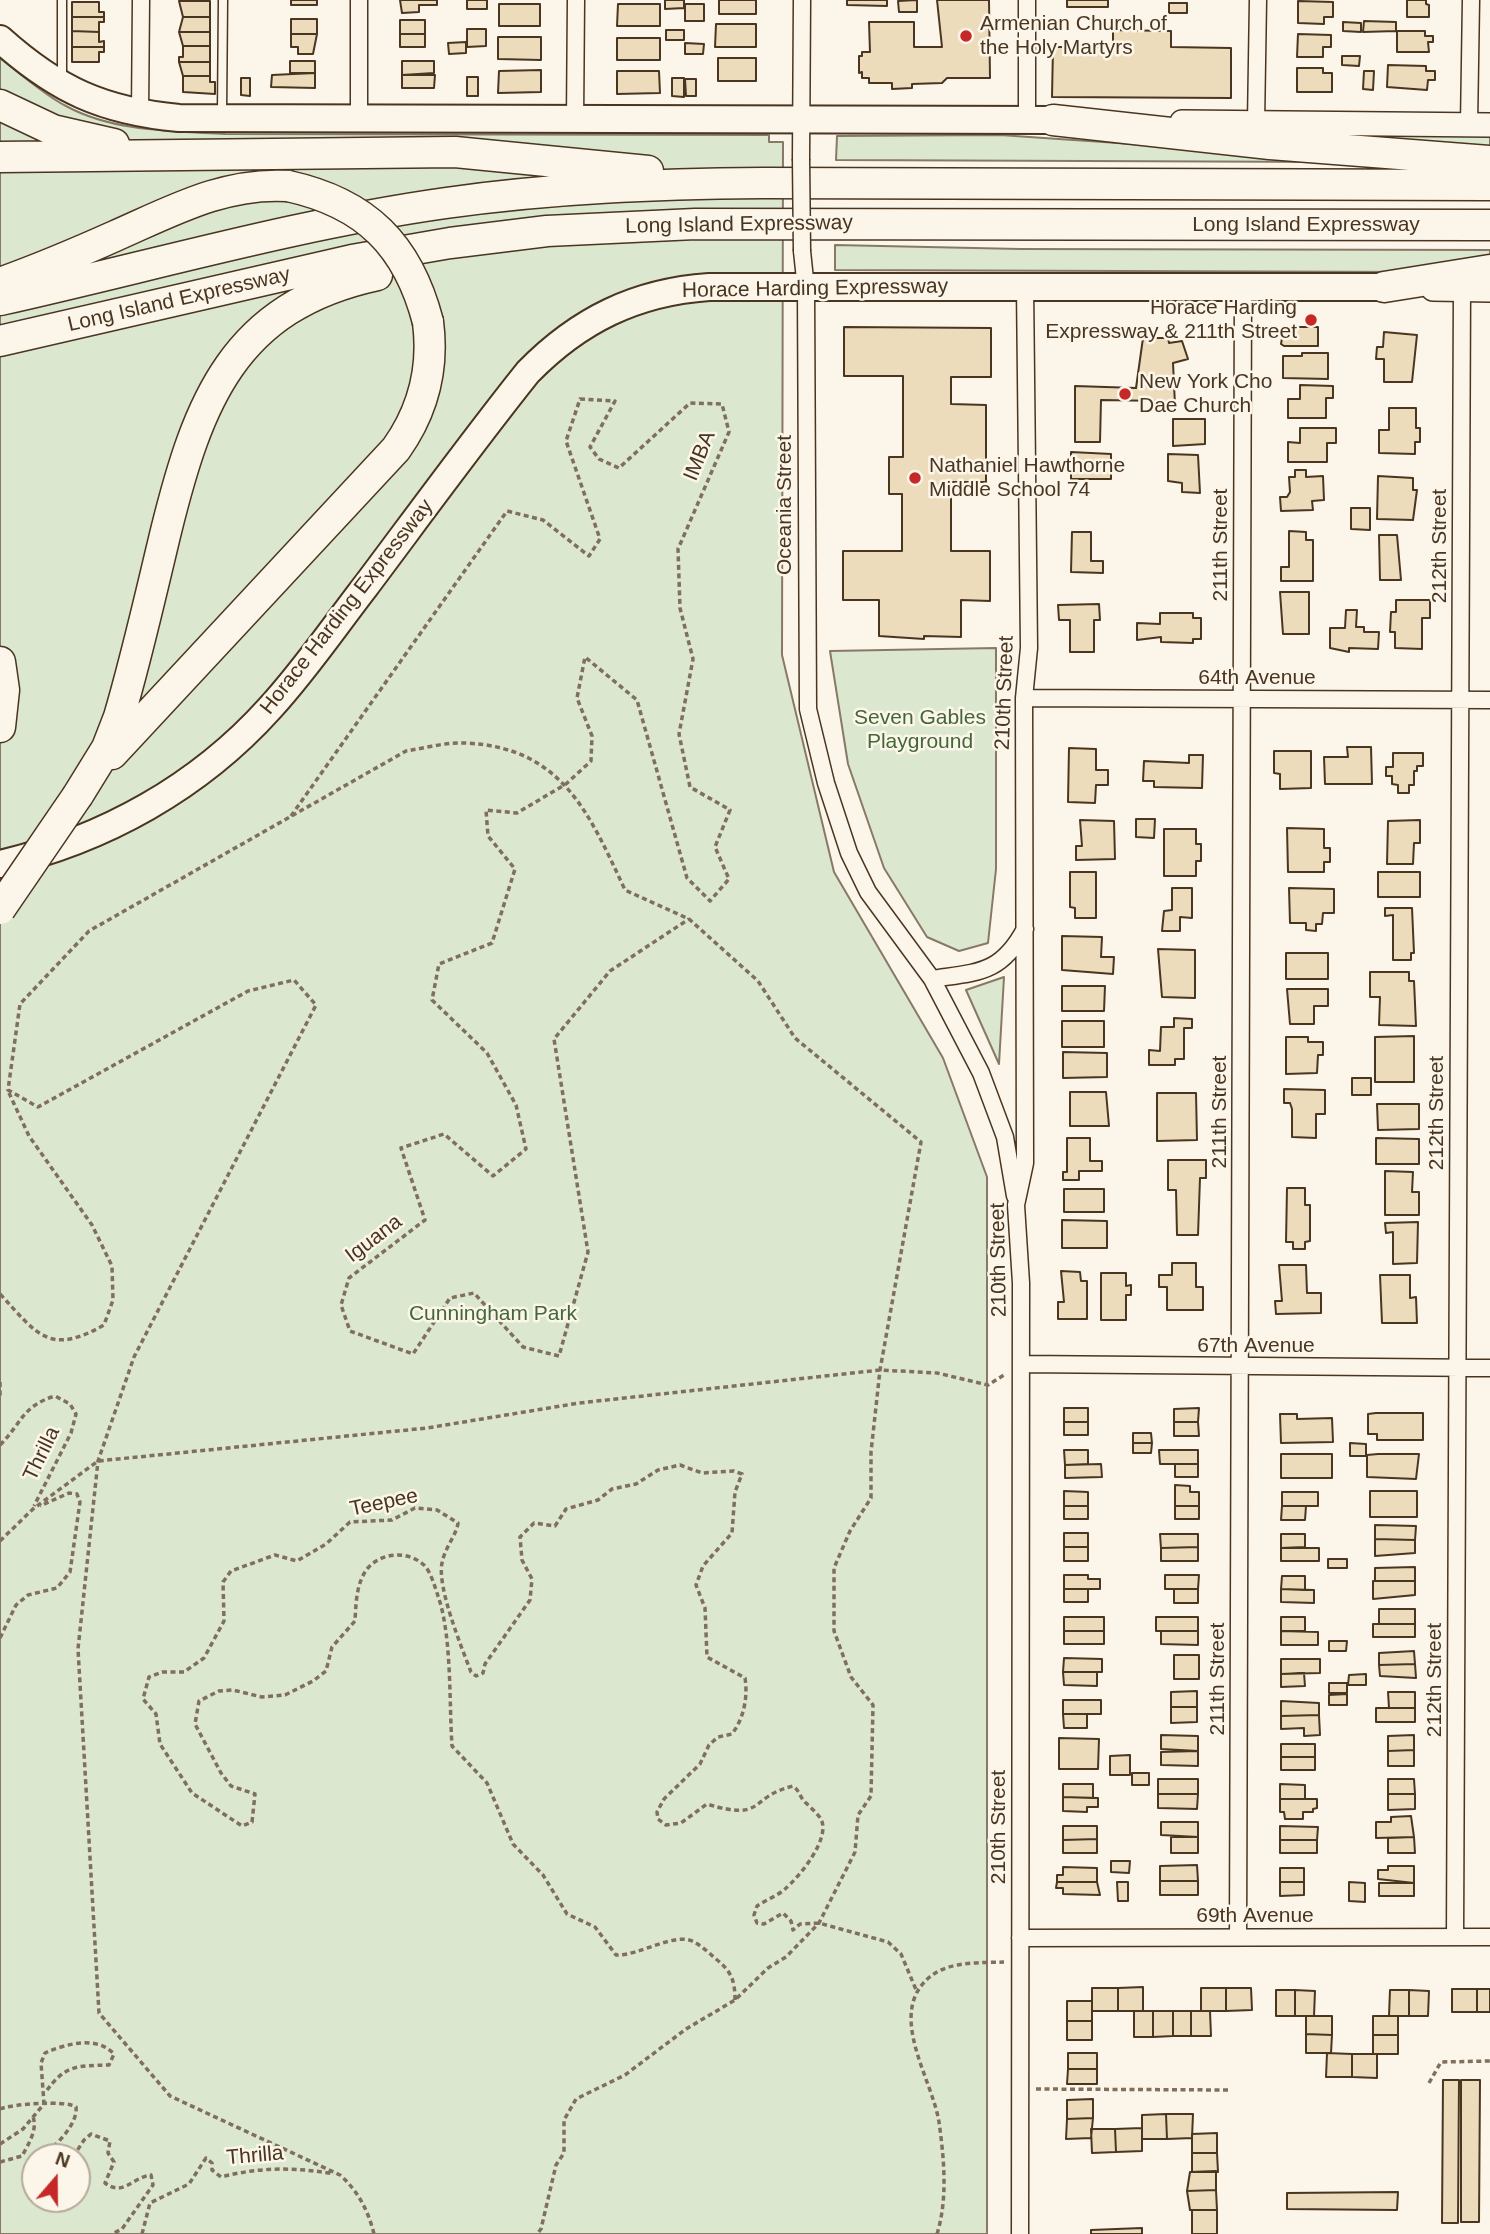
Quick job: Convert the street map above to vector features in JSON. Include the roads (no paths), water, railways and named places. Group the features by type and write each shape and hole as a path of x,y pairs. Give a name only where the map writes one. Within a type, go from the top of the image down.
{"highway":[{"path":"0,105 53,130 106,144 310,153"},
{"path":"1040,121 1270,144 1490,161"},
{"path":"0,157 486,153 763,183"},
{"name":"Long Island Expressway","path":"0,300 297,231 444,203 593,188 763,183 1490,185"},
{"path":"0,282 70,257 218,192 250,186 288,186 310,191 353,209 386,237 409,270 428,321 430,354 426,387 413,421 396,449 162,698 78,795"},
{"name":"Long Island Expressway","path":"0,341 364,258 499,236 596,228 764,223 1490,225"},
{"path":"0,909 107,748 119,717 189,446 214,389 248,343 296,305 344,282 596,228"},
{"path":"1384,287 1490,270"},
{"path":"0,662 4,690 0,727"}],"main road":[{"path":"4,42 62,88 101,104 140,114 222,119 1479,125"},
{"name":"Horace Harding Expressway","path":"0,864 90,836 146,808 197,774 246,733 291,683 528,372 579,327 618,306 661,292 709,287 1384,287 1490,290"}],"street":[{"path":"140,114 141,0"},
{"path":"359,0 359,119"},
{"path":"575,120 576,0"},
{"name":"Oceania Street","path":"802,0 801,159 802,251 806,289 808,709 826,783 849,853 868,891 932,979 981,1073 1000,1124 1016,1205"},
{"path":"1027,0 1040,121"},
{"path":"1256,123 1258,0"},
{"path":"1471,0 1479,125"},
{"name":"210th Street","path":"1020,2234 1021,1364 1016,1205 1025,1163 1024,698 1029,648 1025,287"},
{"name":"211th Street","path":"1238,1936 1242,287"},
{"name":"212th Street","path":"1455,1937 1462,289"},
{"name":"64th Avenue","path":"1024,698 1490,700"},
{"path":"932,979 977,972 1006,959 1024,929"},
{"name":"67th Avenue","path":"1021,1364 1240,1368 1490,1368"},
{"name":"69th Avenue","path":"1020,1938 1490,1937"}],"lane":[{"path":"61,0 62,88"},
{"path":"222,0 222,119"}],"place":[{"name":"Armenian Church of the Holy Martyrs","path":"966,36"},
{"name":"Horace Harding Expressway & 211th Street","path":"1311,320"},
{"name":"New York Cho Dae Church","path":"1125,394"},
{"name":"Nathaniel Hawthorne Middle School 74","path":"915,478"}],"park label":[{"name":"Seven Gables Playground","path":"920,730"},
{"name":"Cunningham Park","path":"493,1314"}]}
